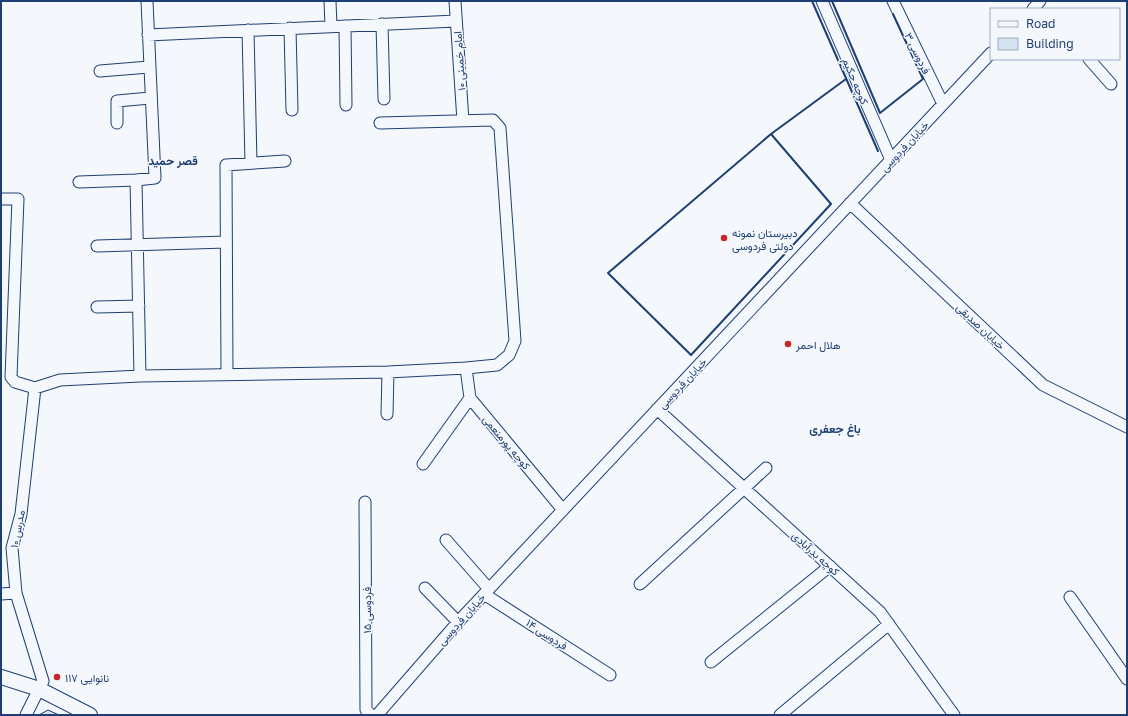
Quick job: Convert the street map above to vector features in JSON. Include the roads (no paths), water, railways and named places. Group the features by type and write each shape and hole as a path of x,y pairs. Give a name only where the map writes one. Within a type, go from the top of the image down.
{"main road":[{"path":"1,677 39,689 90,715"}],"street":[{"path":"79,182 155,178 146,1"},
{"path":"330,1 331,26"},
{"name":"امام خمینی ۱۰","path":"455,1 463,121"},
{"name":"کوچه حکیم","path":"822,1 891,160"},
{"name":"فردوسی ۳","path":"893,1 943,104"},
{"path":"148,34 456,21"},
{"path":"382,24 384,99"},
{"path":"345,26 346,105"},
{"path":"290,28 292,110"},
{"path":"248,30 251,163"},
{"name":"خیابان فردوسی","path":"377,715 458,622 990,54"},
{"path":"1090,60 1111,84"},
{"path":"100,71 149,67"},
{"path":"118,123 117,101 150,98"},
{"path":"1,199 18,199 11,377 15,382 36,388 60,380 140,376 388,372 497,365 509,355 515,341 500,128 493,120 380,123"},
{"path":"227,374 226,165 285,161"},
{"path":"136,180 140,376"},
{"name":"خیابان صدیقی","path":"850,203 1043,385 1127,427"},
{"path":"97,246 226,242"},
{"path":"97,307 139,306"},
{"path":"423,464 470,398 466,368"},
{"path":"387,414 388,372"},
{"name":"مدرس ۱۰","path":"36,388 20,514 12,548 16,593 43,681 39,689"},
{"name":"کوچه پورمنعمی","path":"470,398 563,510"},
{"name":"کوچه بدرآبادی","path":"657,410 880,612 954,715"},
{"path":"640,584 766,468"},
{"name":"فردوسی ۱۵","path":"365,502 366,710 371,715"},
{"name":"فردوسی ۱۴","path":"446,540 487,591 610,675"},
{"path":"712,662 830,566"},
{"path":"425,588 458,622"},
{"path":"1,594 16,593"},
{"path":"1070,597 1127,679"},
{"path":"785,713 889,624"},
{"path":"26,715 39,689"}],"place":[{"name":"دبیرستان نمونه دولتی فردوسی","path":"724,238"},
{"name":"هلال احمر","path":"788,344"},
{"name":"نانوایی ۱۱۷","path":"57,677"}],"district":[{"name":"قصر حمید","path":"173,160"},
{"name":"باغ جعفری","path":"835,428"}]}
